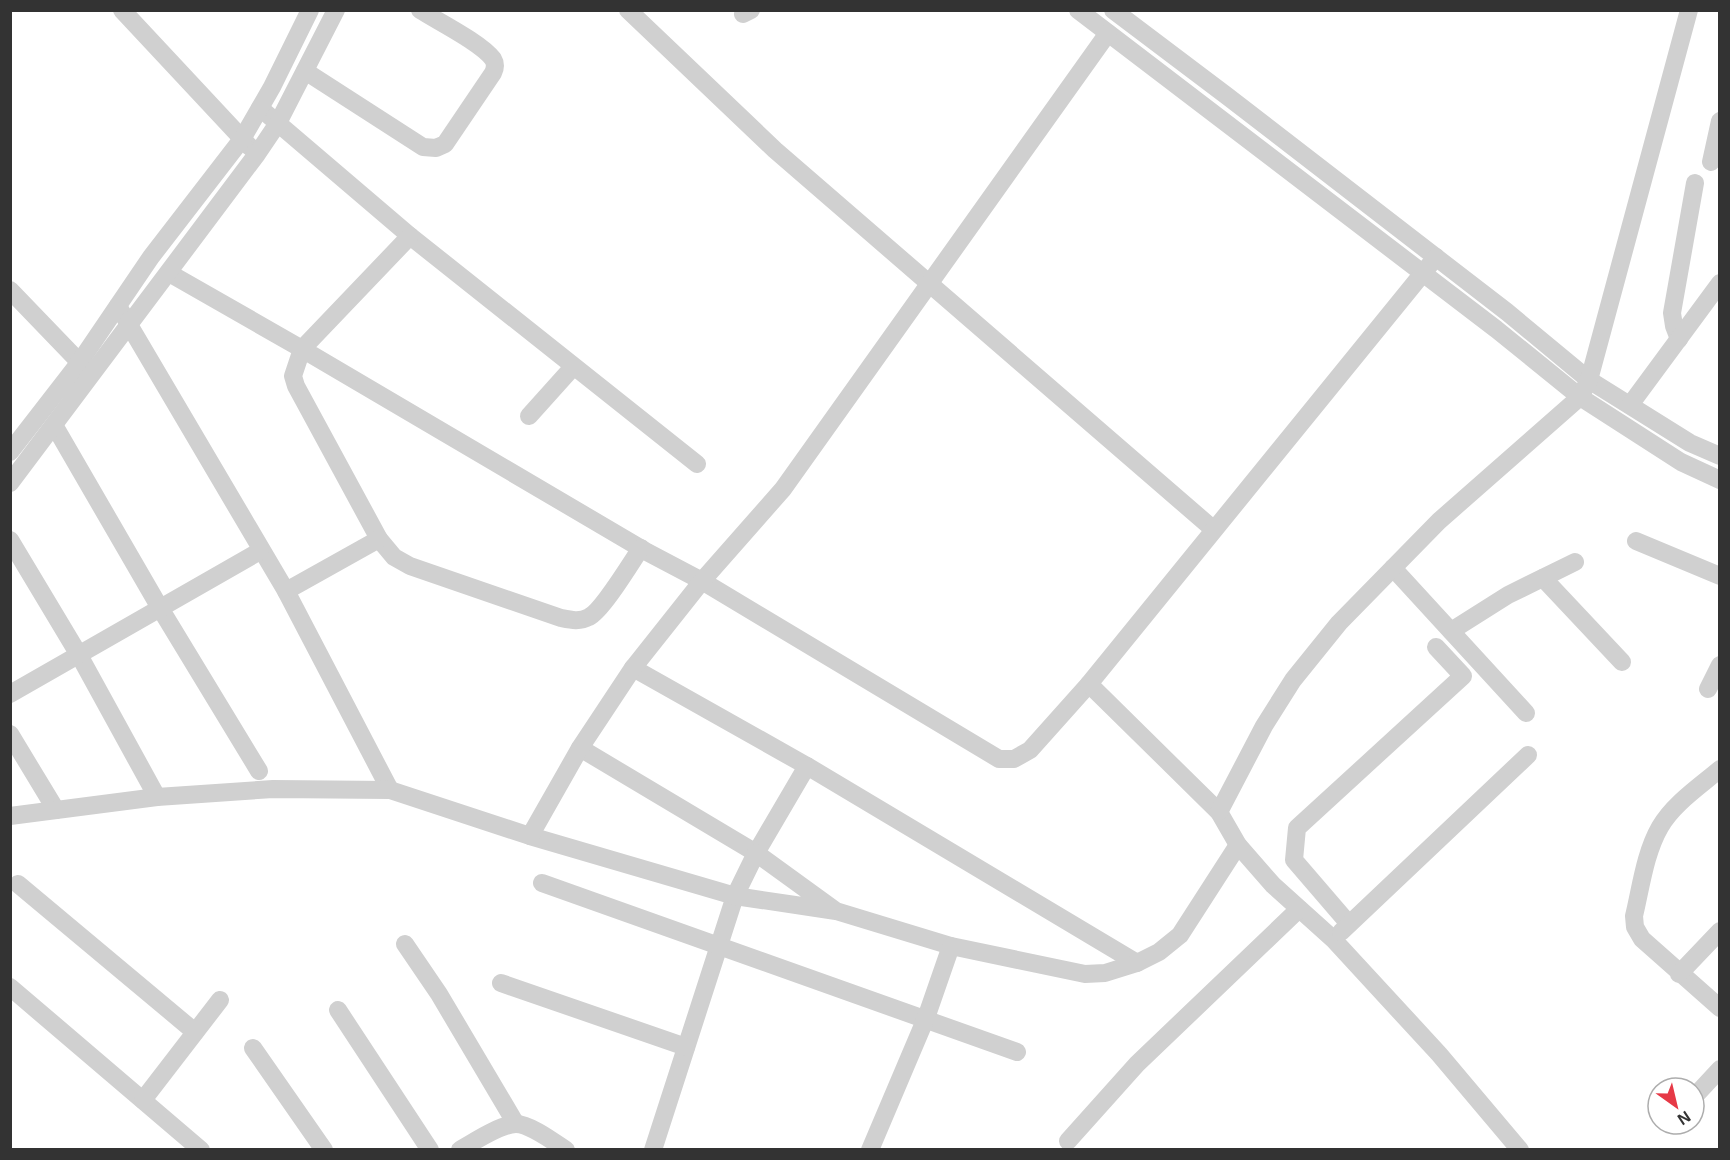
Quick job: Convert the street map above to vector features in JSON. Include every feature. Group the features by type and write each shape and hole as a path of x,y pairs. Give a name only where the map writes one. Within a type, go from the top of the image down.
{"street":[{"path":"122,10 257,154"},
{"path":"10,483 54,425 118,306 151,258 242,139 310,10"},
{"path":"10,452 86,369 130,326 257,154 278,123 336,10"},
{"path":"305,71 423,147 436,148 446,144 496,66 493,60 470,39 420,10"},
{"path":"628,10 775,150 1213,529"},
{"path":"1078,10 1496,329 1580,397 1681,462 1719,480"},
{"path":"1113,10 1507,312 1589,380 1665,428 1719,456"},
{"path":"1219,812 1264,726 1293,680 1339,623 1439,521 1580,397 1589,380 1689,10"},
{"path":"530,836 580,748 633,668 702,581 783,489 1108,33"},
{"path":"260,108 410,236 697,464"},
{"path":"1711,162 1719,121"},
{"path":"1679,339 1672,313 1695,183"},
{"path":"410,236 302,349 293,376 296,386 379,539 394,557 410,566 561,618 577,621 591,617 601,606 641,548"},
{"path":"169,273 641,548 702,581 999,759 1014,759 1030,750 1089,684 1436,257"},
{"path":"1630,405 1719,283"},
{"path":"10,290 86,369"},
{"path":"118,306 260,551 286,591 390,790"},
{"path":"529,416 573,367"},
{"path":"54,425 160,608 259,771"},
{"path":"286,591 379,539"},
{"path":"10,540 79,655 158,796"},
{"path":"1636,541 1719,576"},
{"path":"10,694 260,551"},
{"path":"1446,626 1575,562"},
{"path":"1393,568 1526,713"},
{"path":"1543,578 1622,662"},
{"path":"1349,924 1294,860 1297,828 1463,676 1436,647"},
{"path":"1708,689 1719,665"},
{"path":"633,668 807,766 1137,963"},
{"path":"1089,684 1219,812 1241,848 1273,885 1333,939 1439,1054 1520,1149"},
{"path":"10,734 56,810"},
{"path":"580,748 756,853 836,911"},
{"path":"1333,939 1528,755"},
{"path":"652,1149 735,896 756,853 807,766"},
{"path":"1719,769 1673,810 1661,825 1653,841 1634,916 1635,927 1642,939 1719,1008"},
{"path":"10,816 158,796 273,789 390,790 530,836 735,896 836,911 951,946 1085,974 1105,973 1137,963 1159,952 1180,935 1241,848"},
{"path":"542,883 1017,1052"},
{"path":"18,884 195,1032"},
{"path":"1068,1142 1137,1065 1299,909"},
{"path":"1679,974 1719,931"},
{"path":"405,944 439,994 516,1124"},
{"path":"870,1149 926,1018 951,946"},
{"path":"501,983 686,1047"},
{"path":"10,987 201,1149"},
{"path":"143,1100 220,1000"},
{"path":"338,1010 430,1149"},
{"path":"253,1048 324,1149"},
{"path":"1706,1084 1719,1070"},
{"path":"460,1149 492,1132 516,1124 531,1129 566,1149"}]}
